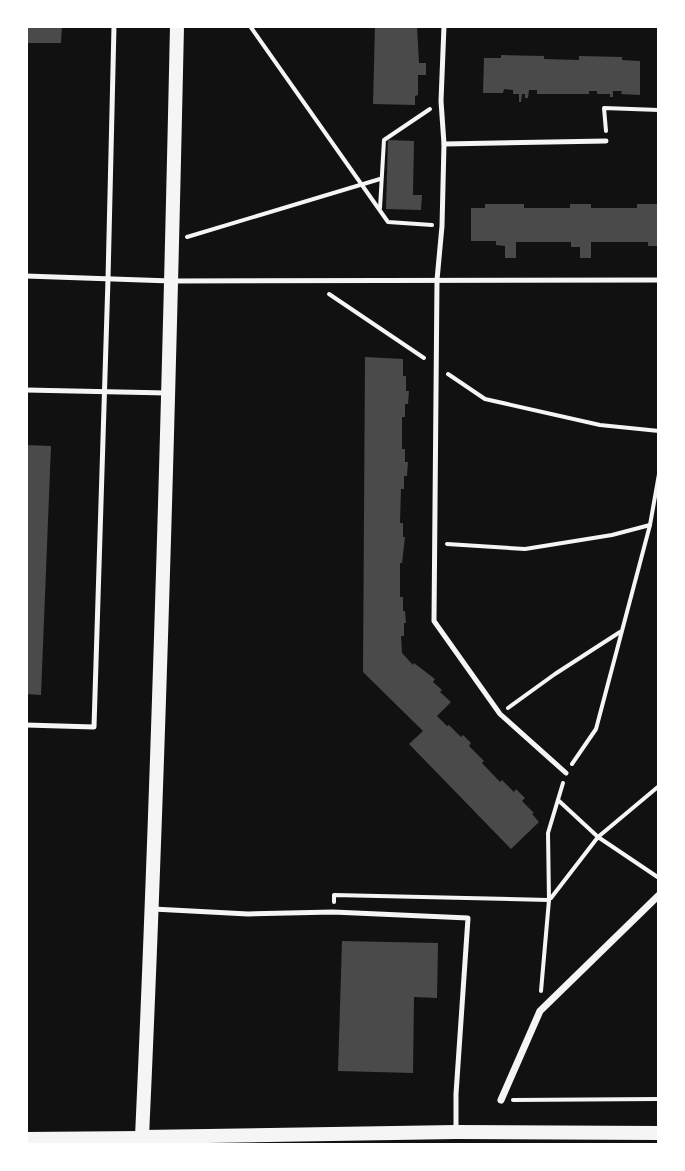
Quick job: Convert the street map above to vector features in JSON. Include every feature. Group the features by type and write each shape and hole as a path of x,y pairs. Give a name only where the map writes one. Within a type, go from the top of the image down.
{"main road":[{"path":"177,26 152,909 142,1137 456,1132 659,1133"}],"street":[{"path":"501,1100 540,1011 659,895"},
{"path":"26,1138 142,1137"}],"lane":[{"path":"26,725 94,727 114,26"},
{"path":"444,26 442,226 437,280 434,621 500,714 566,773"},
{"path":"444,144 606,141"},
{"path":"26,276 171,281 659,280"},
{"path":"26,390 168,393"},
{"path":"152,909 468,918 456,1132"}],"path":[{"path":"250,26 388,222 442,226"},
{"path":"380,210 384,140 441,101"},
{"path":"606,141 604,108 659,110"},
{"path":"172,241 380,179"},
{"path":"308,280 485,399 600,425 659,431"},
{"path":"540,1011 549,900 548,833 566,773 596,729 650,525 659,474"},
{"path":"434,544 525,549 612,535 650,525"},
{"path":"500,714 622,631"},
{"path":"549,900 598,837 659,786"},
{"path":"558,800 598,837 659,878"},
{"path":"333,912 334,895 549,900"},
{"path":"501,1100 659,1099"}],"building":[{"path":"26,26 62,26 61,43 26,43"},
{"path":"375,26 417,26 419,63 426,63 426,75 418,75 415,105 373,104"},
{"path":"501,55 579,60 579,56 622,57 622,60 640,61 640,95 621,94 622,91 613,91 613,97 597,94 597,91 589,91 589,94 537,94 537,90 529,90 528,98 522,94 519,102 519,94 513,94 513,90 483,93 484,58 501,58"},
{"path":"388,140 414,141 413,195 422,195 421,210 386,209"},
{"path":"485,204 524,204 524,208 570,208 570,204 591,204 591,208 637,208 637,204 659,204 659,246 648,246 648,242 591,242 591,258 580,258 580,247 571,247 571,242 516,242 516,258 505,258 505,246 496,245 496,241 471,241 471,208 485,208"},
{"path":"365,357 403,359 403,376 406,376 406,391 409,391 405,417 402,417 402,449 405,449 405,462 408,462 404,489 401,489 400,523 403,523 405,537 400,563 400,597 403,597 406,623 404,636 401,636 402,653 413,665 435,679 433,682 451,702 437,716 471,743 469,746 484,761 482,763 500,782 502,780 514,792 516,789 534,813 539,822 511,849 409,744 423,731 363,672"},
{"path":"26,445 51,446 41,695 26,694"},
{"path":"342,941 438,943 437,998 414,997 413,1073 338,1071"}]}
